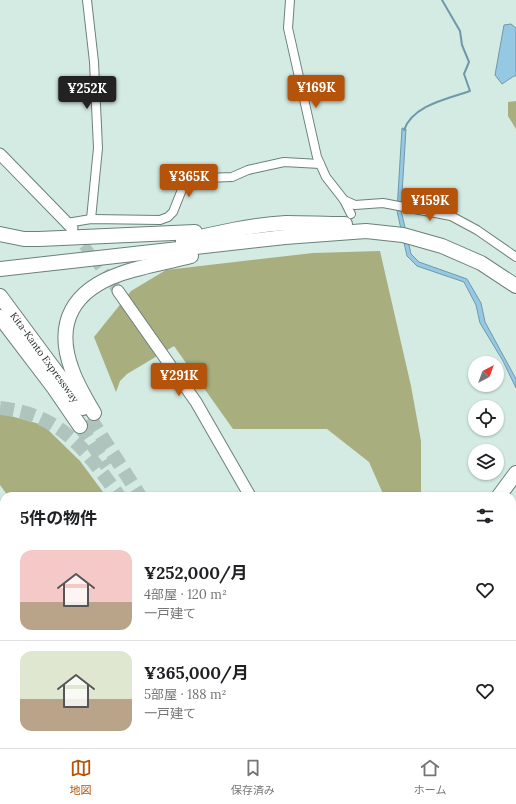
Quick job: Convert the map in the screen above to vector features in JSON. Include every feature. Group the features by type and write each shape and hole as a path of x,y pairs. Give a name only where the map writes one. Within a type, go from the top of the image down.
{"highway":[{"path":"88,419 66,350 65,334 73,309 81,296 97,284 121,273 240,235 286,223 365,224 404,228 424,232 463,246 484,256 516,276"},
{"path":"0,234 24,239 39,239 182,233 240,235 366,231 403,235 442,246 461,253 500,274 516,286"},
{"path":"0,261 240,235"},
{"path":"0,269 240,235"},
{"name":"Kita-Kanto Expressway","path":"0,296 58,373 88,419"},
{"name":"Kita-Kanto Expressway","path":"0,317 54,388 88,419"},
{"path":"502,492 516,473"}],"main road":[{"path":"0,154 69,226"},
{"path":"118,290 196,402 248,492"}],"street":[{"path":"87,0 94,62 98,141 91,220"},
{"path":"290,0 288,28 317,158 326,177 344,200 351,214"},
{"path":"69,226 91,220 160,220 168,217 173,212 183,187 189,181 205,178 232,177 248,170 284,162 320,164"},
{"path":"344,200 355,205 383,203 451,216 478,230 516,257"}],"green space":[{"path":"516,101 516,129 508,116 508,102"},
{"path":"380,251 411,386 421,441 421,492 382,492 369,462 327,429 233,429 174,346 127,374 120,381 116,392 94,337 131,291 166,270 313,253"},
{"path":"0,413 43,425 80,461 103,492 5,492 0,485"}],"water":[{"path":"511,24 516,28 516,76 502,84 495,75 504,25"},
{"path":"402,128 406,129 401,210 411,254 419,262 467,279 481,303 485,322 503,356 500,356 480,323 476,305 464,282 417,266 407,256 397,211"},
{"path":"504,357 516,379 516,388 504,363"}],"waterway":[{"path":"404,130 408,121 423,109 441,100 470,91 464,74 469,62 462,45 460,31 442,0"}],"tunnel":[{"path":"74,232 118,291"},
{"path":"0,408 22,412 40,418 70,437 95,463 116,492"},
{"path":"90,418 137,492"},
{"path":"80,426 107,466"}]}
